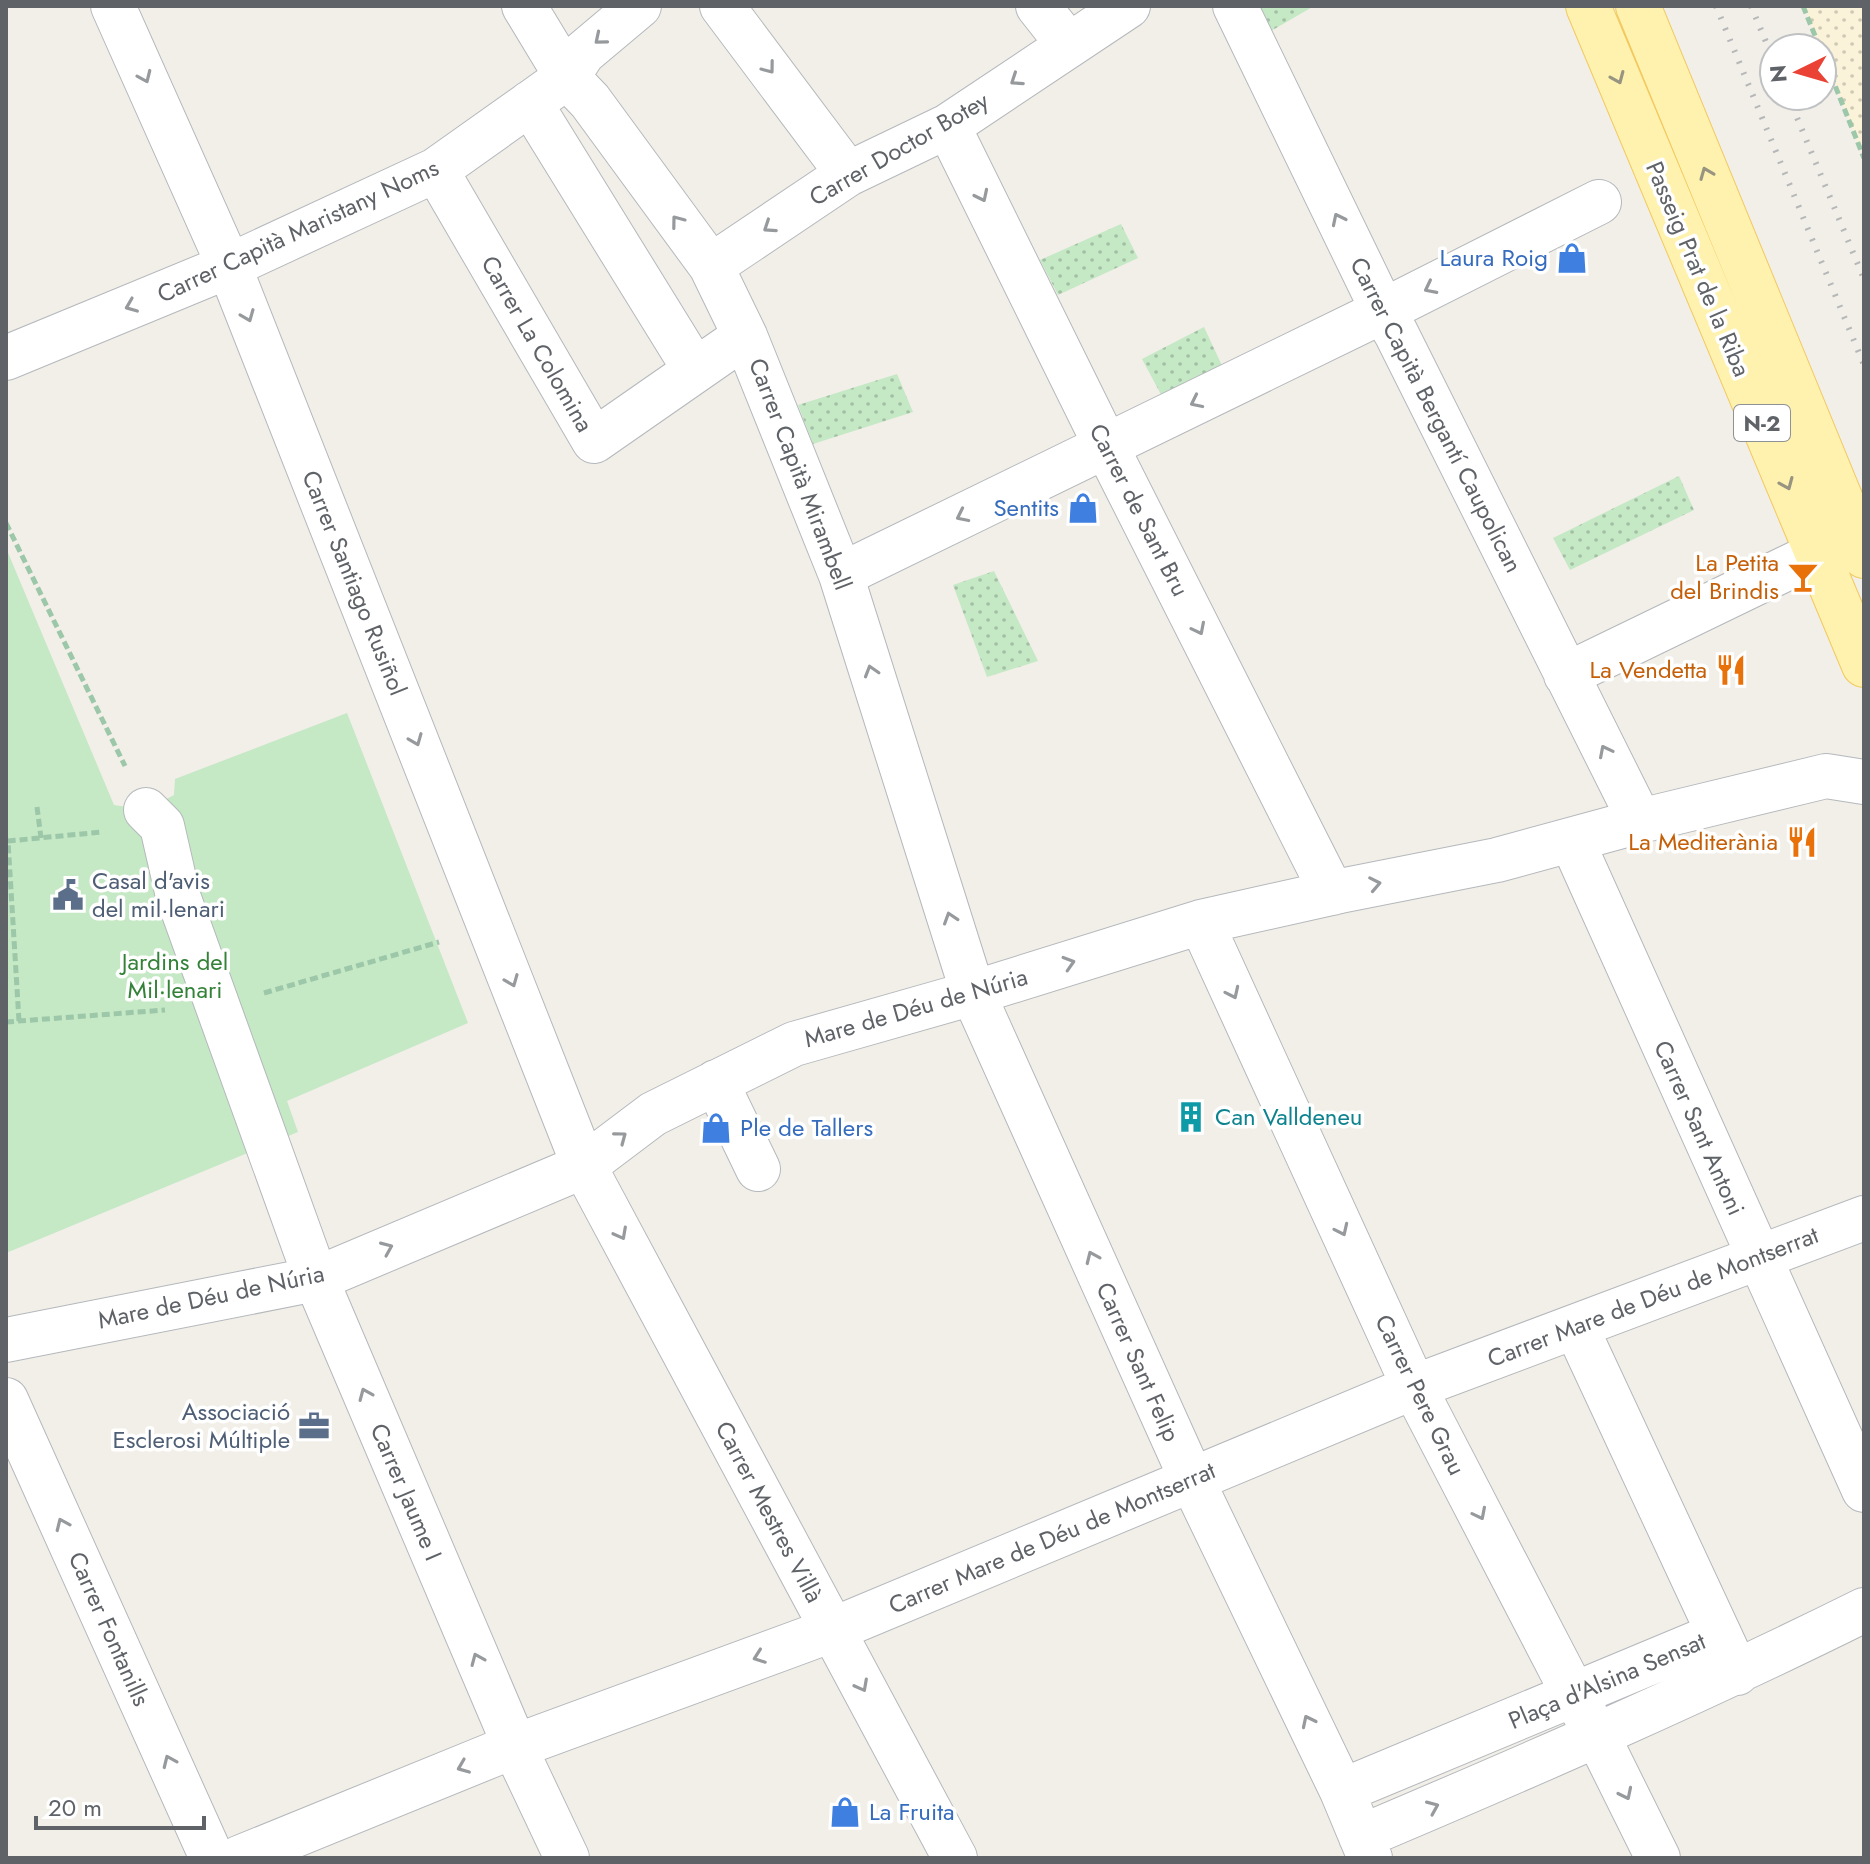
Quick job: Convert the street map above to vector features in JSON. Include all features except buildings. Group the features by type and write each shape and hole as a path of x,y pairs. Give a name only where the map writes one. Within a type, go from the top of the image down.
{"main road":[{"name":"Passeig Prat de la Riba","path":"1588,6 1864,665"},
{"name":"N-2","path":"1619,6 1657,53"},
{"name":"N-2","path":"1638,6 1864,556"}],"street":[{"name":"Carrer Santiago Rusiñol","path":"113,6 229,266 584,1166"},
{"name":"Carrer Capità Mirambell","path":"524,6 567,77 590,101 711,266 745,336 841,575 973,993"},
{"name":"Carrer Capità Maristany Noms","path":"6,358 229,266 436,170 567,77 583,53 639,6"},
{"path":"722,6 848,174"},
{"path":"1038,6 1068,44"},
{"name":"Carrer Doctor Botey","path":"711,266 848,174 948,126 1128,6"},
{"name":"Carrer Capità Bergantí Caupolican","path":"1235,6 1383,311 1640,821"},
{"path":"530,103 695,370"},
{"name":"Carrer de Sant Bru","path":"948,126 1332,893"},
{"name":"Carrer La Colomina","path":"436,170 594,441 745,336"},
{"path":"841,575 1383,311 1599,202"},
{"path":"1736,245 1782,305 1864,505"},
{"path":"1566,675 1816,554"},
{"name":"Mare de Déu de Núria","path":"6,1340 316,1279 584,1166 653,1114 794,1044 973,993 1201,922 1497,860 1640,821 1826,776 1864,782"},
{"name":"Carrer Jaume I","path":"154,818 178,896 316,1279 515,1746 567,1858"},
{"name":"Carrer Sant Antoni","path":"1577,852 1757,1258 1864,1490"},
{"name":"Carrer Pere Grau","path":"1201,922 1414,1387 1658,1858"},
{"name":"Carrer Sant Felip","path":"973,993 1192,1480 1342,1791 1366,1848"},
{"path":"716,1082 758,1169"},
{"name":"Carrer Mestres Villà","path":"584,1166 955,1858"},
{"name":"Carrer Mare de Déu de Montserrat","path":"239,1858 515,1746 832,1630 1414,1387 1864,1218"},
{"path":"1576,1327 1719,1634"},
{"name":"Carrer Fontanills","path":"6,1400 212,1858"},
{"path":"1737,1673 1864,1610"},
{"name":"Plaça d'Alsina Sensat","path":"1342,1791 1719,1634 1737,1673 1366,1848"}],"path":[{"path":"1803,6 1814,32"},
{"path":"1838,93 1864,158"},
{"path":"6,523 154,818 7,841 19,1021"},
{"path":"37,807 41,838"},
{"path":"296,983 396,954"},
{"path":"6,1022 219,1006"}],"sand":[{"path":"1804,6 1864,6 1864,158 1838,92 1838,32 1814,32"}],"green space":[{"path":"1258,6 1314,6 1271,31"},
{"path":"1121,224 1138,258 1058,295 1040,260"},
{"path":"1204,327 1225,372 1165,402 1142,359"},
{"path":"897,374 913,412 813,444 798,405"},
{"path":"1679,476 1694,510 1570,570 1553,538"},
{"name":"Jardins del Mil·lenari","path":"6,548 114,805 146,810 174,795 175,779 347,713 468,1023 287,1101 298,1132 6,1253"},
{"path":"994,571 1038,661 987,677 953,585"}],"railway":[{"path":"1716,6 1864,365"},
{"path":"1751,6 1762,32"},
{"path":"1795,112 1864,279"}],"place":[{"name":"Laura Roig","path":"1572,258"},
{"name":"Sentits","path":"1083,508"},
{"name":"La Petita del Brindis","path":"1803,577"},
{"name":"La Vendetta","path":"1731,670"},
{"name":"La Mediterània","path":"1802,842"},
{"name":"Casal d'avis del mil·lenari","path":"68,895"},
{"name":"Can Valldeneu","path":"1191,1117"},
{"name":"Ple de Tallers","path":"716,1128"},
{"name":"Associació Esclerosi Múltiple","path":"314,1426"},
{"name":"La Fruita","path":"845,1812"}]}
